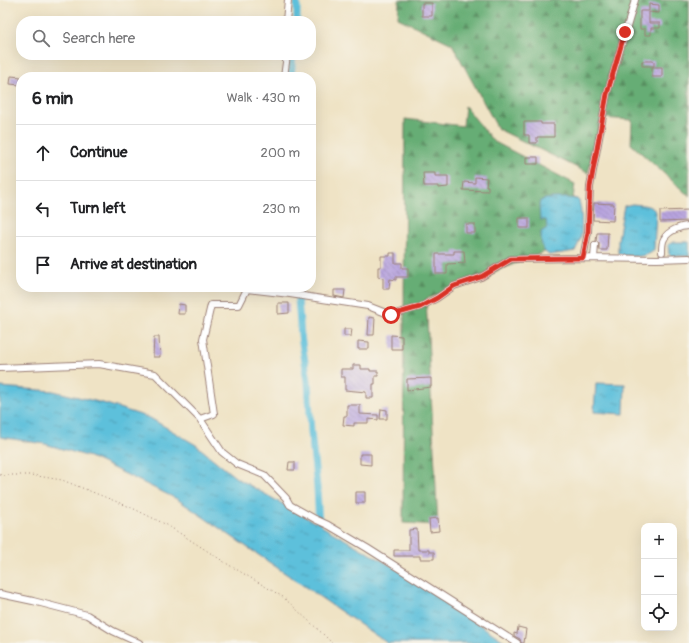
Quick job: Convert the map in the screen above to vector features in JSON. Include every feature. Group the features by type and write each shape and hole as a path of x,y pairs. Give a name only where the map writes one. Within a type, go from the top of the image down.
{"street":[{"path":"286,16 288,0"},
{"path":"583,258 588,232 590,187 607,94 635,0"},
{"path":"285,72 286,60"},
{"path":"662,252 663,240 669,232 689,226"},
{"path":"594,245 594,258"},
{"path":"291,292 304,296 368,306 391,315 420,307 437,298 454,286 481,277 511,259 689,258"},
{"path":"200,419 214,414 203,339 211,305 239,305 246,292"},
{"path":"0,368 99,364 155,374 200,419 222,452 237,464 264,475 286,498 290,505 367,548 517,643"},
{"path":"0,594 87,615 113,631 139,643"}],"path":[{"path":"0,475 31,475 62,480 130,507 167,525 283,597 332,643"}],"green space":[{"path":"399,0 689,0 689,196 631,144 632,120 602,118 588,173 498,129 452,44 398,18"},
{"path":"465,106 493,141 575,184 567,243 426,299 438,525 403,523 405,119 463,126"}],"water":[{"path":"550,198 578,199 579,202 582,222 580,240 575,251 549,255 544,251 541,242 541,232 547,228 546,220 540,220 540,201"},
{"path":"632,204 648,206 656,212 654,249 652,252 643,256 626,256 618,253 618,240 624,206"},
{"path":"673,242 689,242 689,256 671,256 669,254 668,245"},
{"path":"596,383 625,384 624,414 594,412"},
{"path":"0,387 53,391 103,403 150,418 196,445 235,477 397,569 507,643 387,643 177,499 90,457 45,444 0,437"}],"building":[{"path":"422,3 432,3 432,16 422,16"},
{"path":"649,4 659,5 659,13 649,12 649,23 660,23 660,28 651,28 651,35 645,35 645,29 640,29 640,11 649,11"},
{"path":"642,61 654,61 654,66 642,66"},
{"path":"652,67 662,67 662,77 652,77"},
{"path":"11,76 16,76 16,85 10,84"},
{"path":"524,122 554,124 554,137 537,137 537,143 529,143 529,135 524,135"},
{"path":"526,157 538,157 538,164 526,164"},
{"path":"423,173 435,173 435,176 448,176 448,187 438,188 438,186 424,186"},
{"path":"475,177 487,178 486,186 488,186 488,191 463,190 464,182 475,183"},
{"path":"594,203 614,204 613,221 593,220"},
{"path":"689,210 689,221 660,222 660,211"},
{"path":"519,218 529,218 529,228 519,228"},
{"path":"466,224 475,224 475,233 466,233"},
{"path":"597,233 608,233 607,250 599,250 599,243 596,241"},
{"path":"454,251 464,251 465,263 447,264 447,274 436,274 436,254 454,254"},
{"path":"390,253 395,253 395,263 402,263 402,268 408,268 408,277 396,277 396,280 390,279 389,289 383,289 383,278 378,277 378,267 381,267 381,256 390,256"},
{"path":"334,290 345,290 344,298 334,296"},
{"path":"278,303 289,303 289,313 278,314"},
{"path":"179,304 185,305 185,314 178,314"},
{"path":"369,317 375,318 374,335 368,335"},
{"path":"344,329 352,329 351,336 344,336"},
{"path":"391,335 402,336 402,349 391,349"},
{"path":"154,337 159,337 160,357 153,357"},
{"path":"358,341 369,342 369,349 358,349"},
{"path":"353,365 361,365 361,369 378,371 378,376 375,376 375,384 373,384 373,398 366,398 366,392 345,390 345,377 341,377 341,369 353,369"},
{"path":"431,378 431,387 407,390 407,379"},
{"path":"347,405 360,405 360,414 378,415 378,420 368,419 368,423 354,423 354,426 343,425 344,416 347,416"},
{"path":"381,409 387,410 387,419 380,419"},
{"path":"360,454 371,454 371,465 360,464"},
{"path":"289,462 295,462 295,470 288,470"},
{"path":"356,492 365,492 365,503 356,503"},
{"path":"438,518 439,531 430,532 429,519"},
{"path":"417,529 418,550 429,550 429,552 434,552 434,559 420,559 420,556 394,556 394,550 409,550 409,530"},
{"path":"518,627 526,629 524,643 521,643 520,639 514,636 514,633 517,634"}],"waterway":[{"path":"297,0 297,16"},
{"path":"291,72 293,60"},
{"path":"297,292 301,336 308,381 319,527"}],"route":[{"path":"391,315 420,307 437,298 454,286 481,277 511,259 583,258 588,232 590,187 607,94 625,32"}]}
